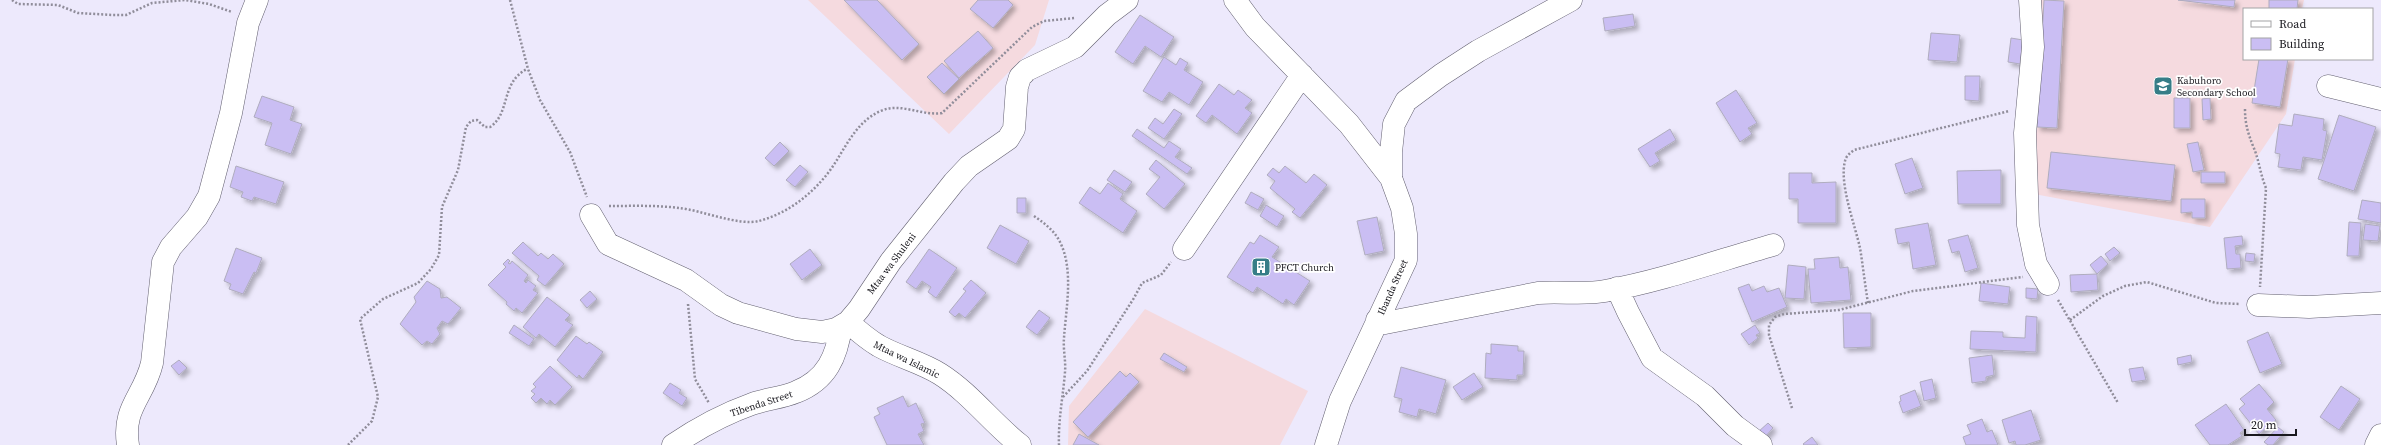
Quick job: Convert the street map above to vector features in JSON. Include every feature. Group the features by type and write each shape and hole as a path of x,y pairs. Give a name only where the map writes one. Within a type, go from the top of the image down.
{"street":[{"path":"128,445 125,428 128,417 149,378 152,363 163,262 171,247 197,217 209,196 231,113 248,23 257,0"},
{"name":"Mtaa wa Shuleni","path":"845,324 859,309 891,261 954,182 970,166 1008,139 1014,129 1017,86 1020,77 1027,70 1075,46 1127,0"},
{"path":"1235,0 1255,27 1349,124 1391,178"},
{"name":"Ibanda Street","path":"1326,445 1340,401 1406,260 1406,234 1402,208 1391,178 1390,152 1394,124 1406,101 1441,74 1478,51 1570,0"},
{"path":"2030,0 2033,47 2029,107 2025,133 2028,225 2036,264 2045,279"},
{"path":"1184,249 1302,74"},
{"path":"2328,86 2381,99"},
{"path":"591,215 608,244 686,280 721,306 738,313 796,329 822,332 845,324"},
{"path":"1377,320 1385,323 1538,293 1604,291 1649,281 1773,245"},
{"path":"1617,288 1652,358 1705,396 1735,426 1761,445"},
{"path":"2258,305 2309,307 2381,303"},
{"name":"Tibenda Street","path":"673,445 728,414 753,404 797,392 820,377 831,365 838,349 845,324"},
{"name":"Mtaa wa Islamic","path":"845,324 881,347 941,374 968,397 1001,431 1020,445"}],"path":[{"path":"12,0 18,4 58,5 78,13 126,15 152,3 185,0 209,4 228,10 248,23"},
{"path":"510,0 528,69 546,113 570,152 591,215 607,206 678,208 731,219 758,221 792,208 824,178 863,121 884,110 904,108 930,115 942,113 1032,27 1044,21 1076,18"},
{"path":"348,445 372,421 378,397 360,319 383,299 418,283 431,268 439,255 442,207 458,170 466,127 470,121 477,120 485,127 490,127 494,124 500,116 510,84 528,69"},
{"path":"1868,303 1860,248 1850,212 1844,173 1845,161 1848,155 1854,150 1993,113 2029,107"},
{"path":"2070,320 2103,296 2125,286 2147,282 2216,303 2258,305 2266,188 2260,174 2253,146 2248,137 2245,120 2246,109"},
{"path":"1034,216 1050,228 1060,242 1066,266 1068,299 1063,341 1065,366 1063,398 1058,427 1059,445"},
{"path":"1063,398 1087,371 1142,283 1161,275 1184,249"},
{"path":"1792,408 1769,335 1769,325 1775,317 1784,314 1839,310 1913,291 2045,279 2118,403"},
{"path":"686,280 695,379 704,396 714,409 728,414"}],"shaded area":[{"path":"808,0 1049,0 1035,45 949,134"},
{"name":"Kabuhoro Secondary School","path":"2035,0 2304,0 2302,8 2243,8 2243,60 2295,60 2286,114 2210,227 2034,194"},
{"path":"1145,309 1308,391 1280,445 1068,445 1069,406"}],"building":[{"path":"844,0 877,0 919,44 902,60"},
{"path":"978,0 1008,0 1013,5 993,28 970,9"},
{"path":"2044,0 2064,1 2057,128 2037,127"},
{"path":"2178,0 2235,0 2234,7"},
{"path":"2269,0 2298,0 2297,8 2269,8"},
{"path":"1633,14 1635,26 1605,31 1603,18"},
{"path":"1140,15 1174,37 1161,57 1145,46 1133,64 1115,52"},
{"path":"978,31 993,48 959,78 944,61"},
{"path":"1931,33 1960,35 1957,62 1928,60"},
{"path":"2011,38 2023,40 2020,64 2008,62"},
{"path":"1164,57 1176,65 1180,58 1188,63 1184,70 1203,82 1189,105 1169,92 1162,102 1143,91"},
{"path":"2259,60 2288,60 2280,107 2252,103"},
{"path":"942,63 959,79 944,94 927,77"},
{"path":"1965,76 1980,76 1979,101 1965,100"},
{"path":"1219,84 1234,95 1238,90 1252,100 1245,108 1252,113 1237,134 1212,115 1206,123 1196,116"},
{"path":"1736,90 1757,123 1748,128 1752,134 1740,142 1716,103"},
{"path":"262,96 294,107 290,120 302,124 291,154 265,145 272,123 254,117"},
{"path":"2174,98 2190,98 2190,128 2174,128"},
{"path":"2210,98 2211,119 2203,120 2202,99"},
{"path":"1174,109 1182,114 1164,139 1148,128 1155,118 1163,124"},
{"path":"2294,114 2324,119 2323,130 2327,131 2322,160 2303,157 2301,170 2278,167 2280,154 2275,153 2279,124 2292,126"},
{"path":"2339,115 2376,127 2354,191 2318,179"},
{"path":"1137,129 1164,148 1169,141 1181,149 1175,157 1192,168 1187,174 1132,136"},
{"path":"1670,129 1676,140 1655,153 1660,161 1650,167 1638,149"},
{"path":"780,142 789,151 774,166 765,158"},
{"path":"2198,142 2204,170 2193,172 2187,144"},
{"path":"2051,152 2175,165 2171,201 2047,188"},
{"path":"1912,158 1923,188 1905,194 1895,164"},
{"path":"1156,160 1185,184 1164,209 1146,194 1160,177 1149,169"},
{"path":"800,165 808,172 795,187 786,180"},
{"path":"236,166 284,182 276,204 254,197 252,201 241,197 243,192 230,187"},
{"path":"1285,166 1306,183 1314,174 1327,185 1300,218 1292,212 1295,209 1270,188 1275,181 1267,175 1273,168 1279,173"},
{"path":"1114,170 1132,182 1125,192 1107,180"},
{"path":"2001,170 2001,204 1958,204 1957,171"},
{"path":"2201,172 2225,172 2225,183 2201,183"},
{"path":"1789,173 1812,173 1812,183 1836,182 1836,223 1798,223 1798,199 1789,199"},
{"path":"1108,183 1123,194 1120,199 1137,211 1123,233 1079,203 1090,187 1100,194"},
{"path":"1251,192 1264,199 1258,210 1245,203"},
{"path":"1017,198 1026,198 1026,213 1017,213"},
{"path":"2181,199 2205,199 2205,218 2192,218 2192,212 2181,213"},
{"path":"2362,200 2381,203 2381,223 2358,219"},
{"path":"1266,205 1284,216 1277,227 1260,216"},
{"path":"1377,217 1384,251 1365,255 1357,221"},
{"path":"2349,222 2361,223 2359,256 2347,256"},
{"path":"1928,223 1936,265 1913,269 1909,242 1898,244 1895,229"},
{"path":"2365,224 2380,226 2378,241 2363,240"},
{"path":"1000,225 1029,241 1016,264 987,248"},
{"name":"PFCT Church","path":"1260,235 1279,247 1272,257 1310,281 1294,305 1286,299 1283,304 1257,287 1253,293 1227,277 1250,242 1254,244"},
{"path":"1968,235 1978,268 1965,272 1959,251 1952,253 1948,240"},
{"path":"2242,236 2243,245 2235,246 2236,254 2240,254 2241,268 2227,269 2224,238"},
{"path":"523,242 538,256 541,253 548,259 553,254 564,264 545,286 537,280 539,276 512,253"},
{"path":"2114,247 2120,253 2110,261 2105,254"},
{"path":"236,248 262,258 256,273 254,272 243,294 229,289 231,284 224,281"},
{"path":"810,249 822,265 802,280 790,264"},
{"path":"929,249 957,268 936,298 928,292 931,287 922,281 916,289 906,282"},
{"path":"2246,253 2255,254 2254,262 2245,261"},
{"path":"2101,256 2108,264 2097,274 2090,265"},
{"path":"1839,257 1840,268 1848,267 1851,300 1811,303 1808,269 1815,269 1814,259"},
{"path":"508,259 510,261 508,263 510,264 512,261 528,275 524,281 526,283 528,280 536,286 533,290 538,293 522,313 516,308 514,311 506,304 507,302 488,285 506,267 503,264"},
{"path":"1788,265 1806,267 1804,299 1785,298"},
{"path":"2097,274 2098,290 2071,292 2070,275"},
{"path":"971,280 986,293 965,318 959,313 955,317 949,312 966,291 963,289"},
{"path":"427,281 440,289 441,298 447,297 461,308 448,324 442,321 437,328 440,334 432,344 427,341 422,345 400,324 416,302 414,297"},
{"path":"1981,283 2010,287 2008,304 1979,301"},
{"path":"1749,284 1752,291 1764,286 1767,292 1779,288 1787,307 1752,322 1738,288"},
{"path":"2026,288 2038,289 2037,299 2026,298"},
{"path":"590,291 597,299 587,308 580,300"},
{"path":"547,297 570,315 565,320 573,325 555,347 539,334 536,338 523,327"},
{"path":"1039,310 1050,318 1037,335 1026,327"},
{"path":"1843,313 1871,313 1871,347 1844,348"},
{"path":"2026,316 2037,317 2036,352 1970,349 1971,331 2003,332 2003,337 2025,338"},
{"path":"514,325 534,339 529,346 509,333"},
{"path":"1755,325 1760,333 1756,335 1758,338 1749,345 1741,334"},
{"path":"2268,332 2282,364 2260,373 2247,341"},
{"path":"576,336 587,344 589,342 603,352 583,379 579,375 577,378 557,360"},
{"path":"1491,344 1518,346 1518,351 1524,351 1523,375 1517,375 1517,380 1485,378 1486,353 1491,354"},
{"path":"1164,353 1187,367 1184,372 1160,359"},
{"path":"1992,355 1994,375 1986,377 1986,381 1972,383 1969,358"},
{"path":"2191,355 2192,362 2178,365 2177,358"},
{"path":"179,360 187,368 179,375 171,366"},
{"path":"550,366 572,387 555,405 550,400 547,404 541,398 536,403 531,398 535,394 531,391 536,387 533,384"},
{"path":"1401,367 1446,380 1436,414 1419,409 1417,417 1399,412 1402,399 1394,397"},
{"path":"2143,367 2146,380 2132,382 2129,369"},
{"path":"1120,371 1126,377 1130,373 1139,382 1088,437 1073,422"},
{"path":"1474,373 1483,387 1462,400 1453,387"},
{"path":"1932,379 1936,398 1924,401 1920,382"},
{"path":"670,383 681,390 679,393 687,398 682,406 663,393"},
{"path":"2259,384 2274,402 2267,409 2276,420 2259,434 2239,409 2245,404 2240,399"},
{"path":"2341,386 2360,399 2339,430 2320,417"},
{"path":"1915,390 1921,406 1903,413 1899,402 1901,401 1900,396"},
{"path":"903,396 908,407 916,403 925,423 921,424 924,431 918,434 924,445 887,445 874,417 880,414 877,408"},
{"path":"2226,404 2244,430 2240,433 2242,436 2228,445 2210,445 2195,425"},
{"path":"2031,410 2041,440 2025,445 2016,445 2015,441 2009,443 2002,420"},
{"path":"1982,419 1987,432 1992,430 1998,445 1966,445 1963,437 1971,434 1967,425"},
{"path":"1768,423 1773,428 1764,438 1758,432"},
{"path":"2278,427 2284,432 2273,445 2268,445 2264,442"},
{"path":"1079,434 1099,445 1073,445"},
{"path":"1812,437 1818,445 1803,444"}],"place":[{"name":"Kabuhoro Secondary School","path":"2163,86"},
{"name":"PFCT Church","path":"1261,267"}]}
